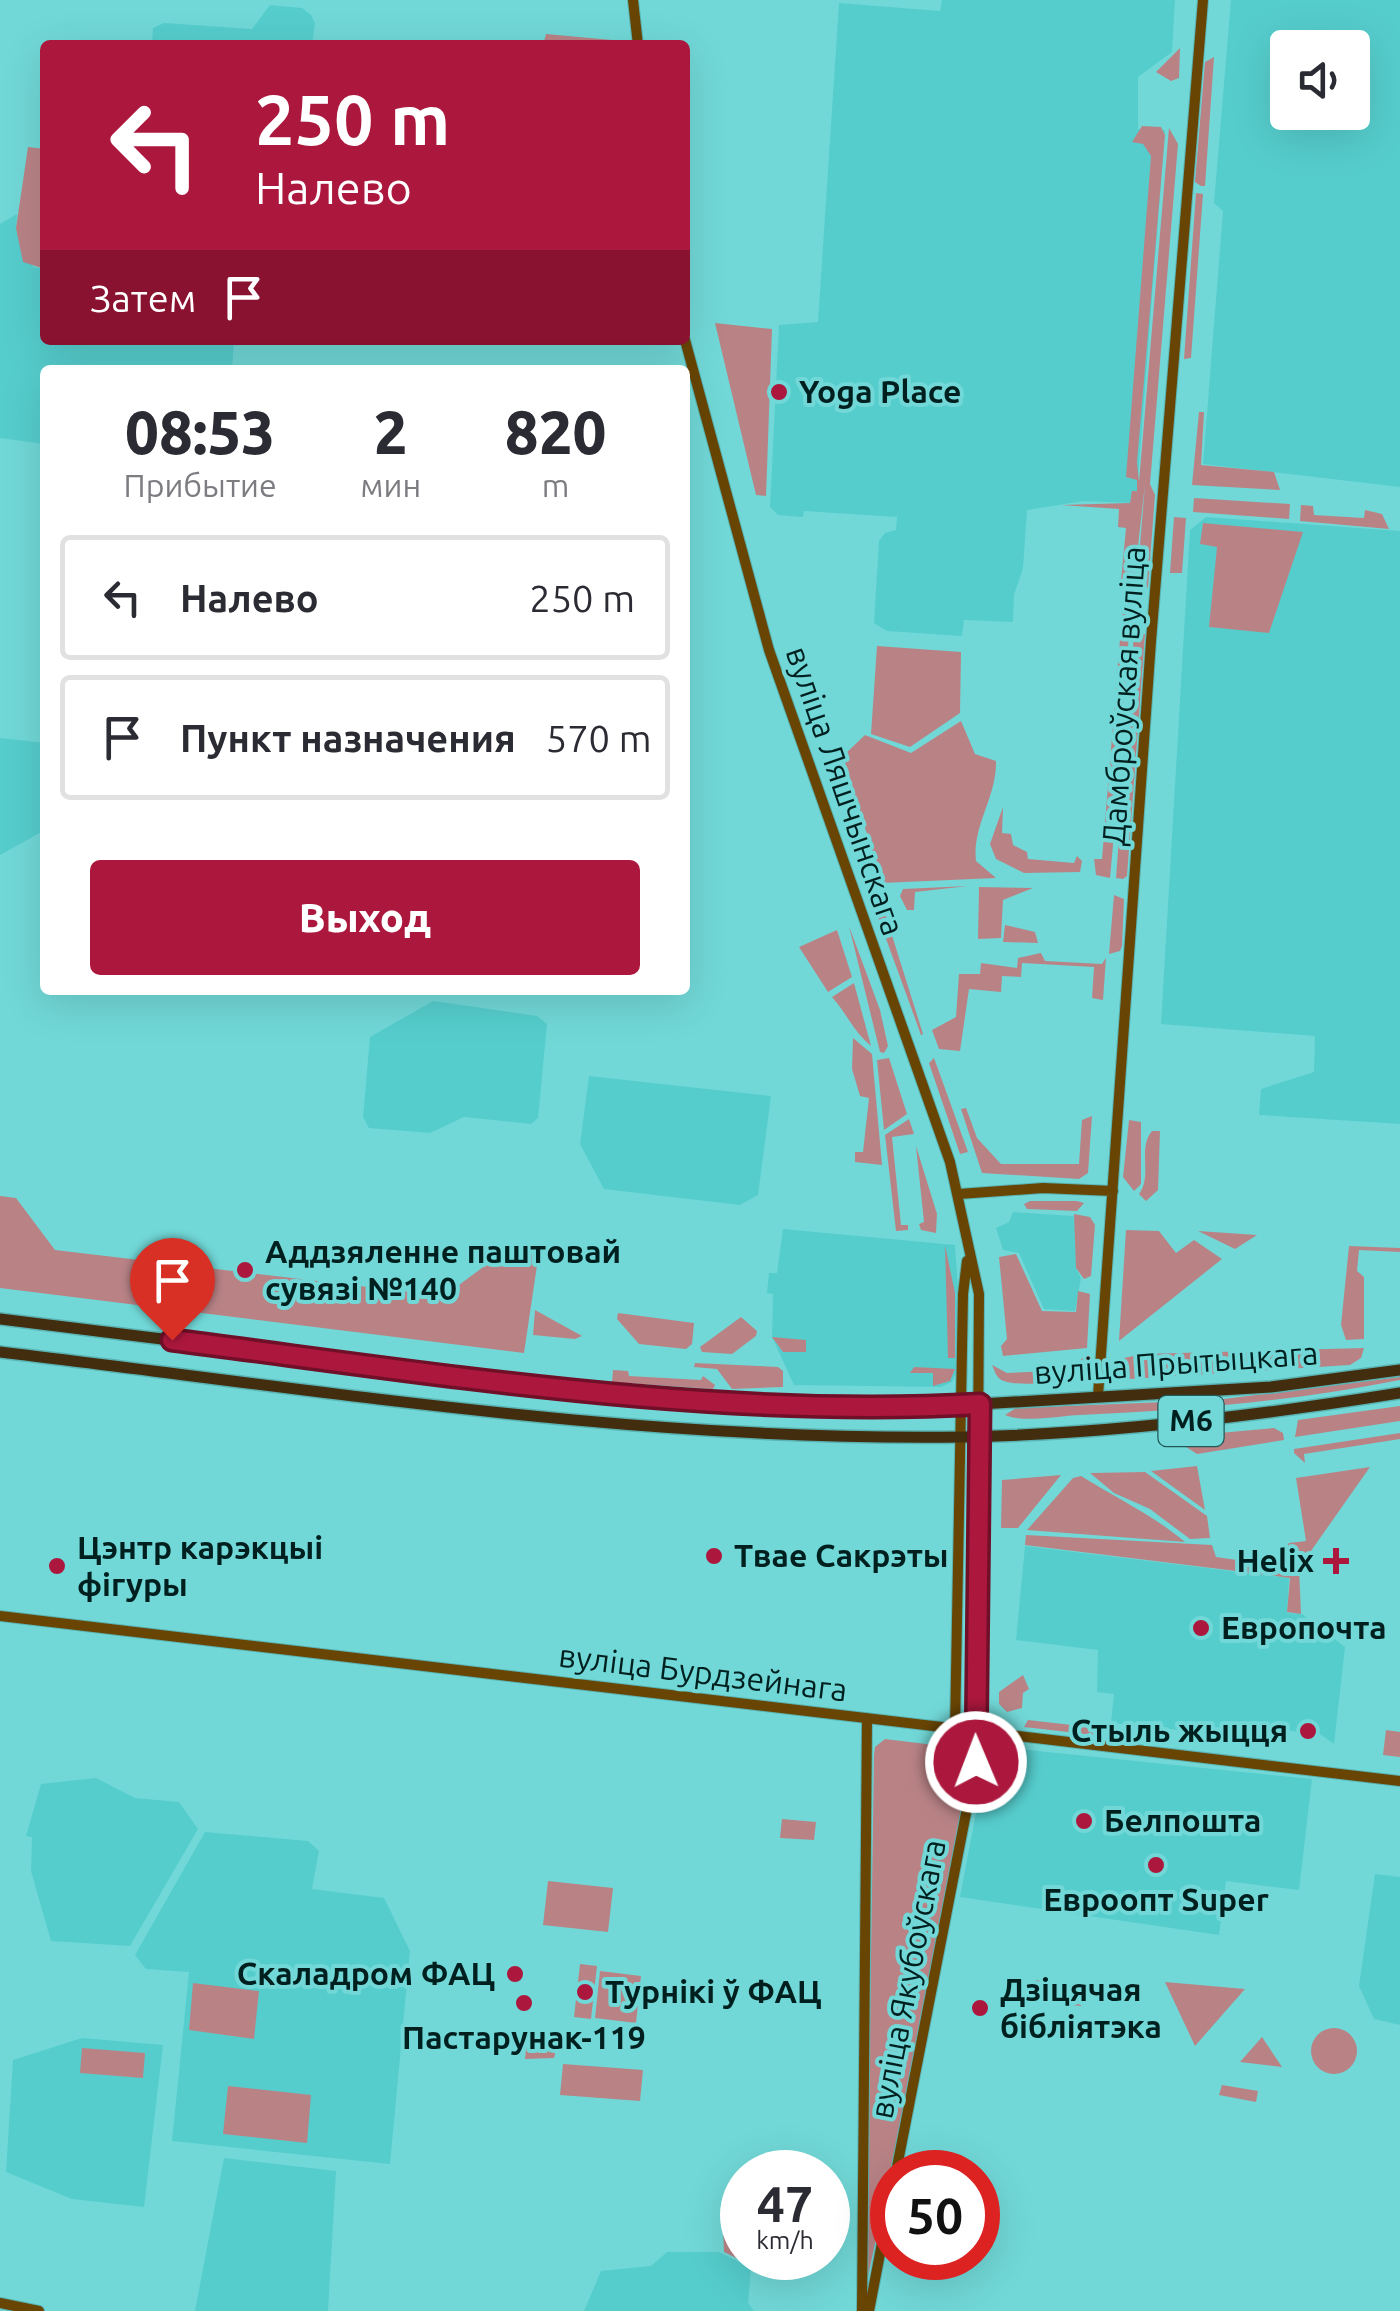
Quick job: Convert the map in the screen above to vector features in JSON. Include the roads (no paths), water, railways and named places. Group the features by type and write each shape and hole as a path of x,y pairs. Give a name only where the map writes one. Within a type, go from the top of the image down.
{"main road":[{"path":"634,0 638,40"},
{"name":"Дамброўская вуліца","path":"1098,1396 1150,641 1203,0"},
{"name":"вуліца Ляшчынскага","path":"686,345 772,661 959,1194 968,1255 979,1294 980,1436"},
{"path":"959,1194 1043,1188 1113,1191"},
{"name":"вуліца Ляшчынскага","path":"962,1437 962,1294 968,1255"},
{"name":"вуліца Прытыцкага","path":"0,1319 607,1394 742,1404 962,1405 1271,1386 1400,1370"},
{"name":"вуліца Прытыцкага","path":"0,1352 604,1422 762,1433 980,1436 1210,1420 1400,1393"},
{"name":"вуліца Якубоўскага","path":"900,2150 976,1762 980,1436"},
{"path":"955,1729 962,1437"},
{"name":"вуліца Бурдзейнага","path":"0,1616 1400,1782"},
{"name":"вуліца Якубоўскага","path":"866,2311 867,1718"},
{"name":"вуліца Якубоўскага","path":"866,2311 873,2280"},
{"path":"0,2303 40,2311"}],"place":[{"name":"Yoga Place","path":"779,392"},
{"name":"Аддзяленне паштовай сувязі №140","path":"245,1270"},
{"name":"Твае Сакрэты","path":"714,1556"},
{"name":"Helix","path":"1336,1561"},
{"name":"Цэнтр карэкцыі фігуры","path":"57,1566"},
{"name":"Европочта","path":"1201,1628"},
{"name":"Стыль жыцця","path":"1308,1731"},
{"name":"Белпошта","path":"1084,1821"},
{"name":"Евроопт Super","path":"1156,1865"},
{"name":"Скаладром ФАЦ","path":"515,1974"},
{"name":"Турнікі ў ФАЦ","path":"585,1992"},
{"name":"Пастарунак-119","path":"524,2003"},
{"name":"Дзіцячая бібліятэка","path":"980,2008"}]}
